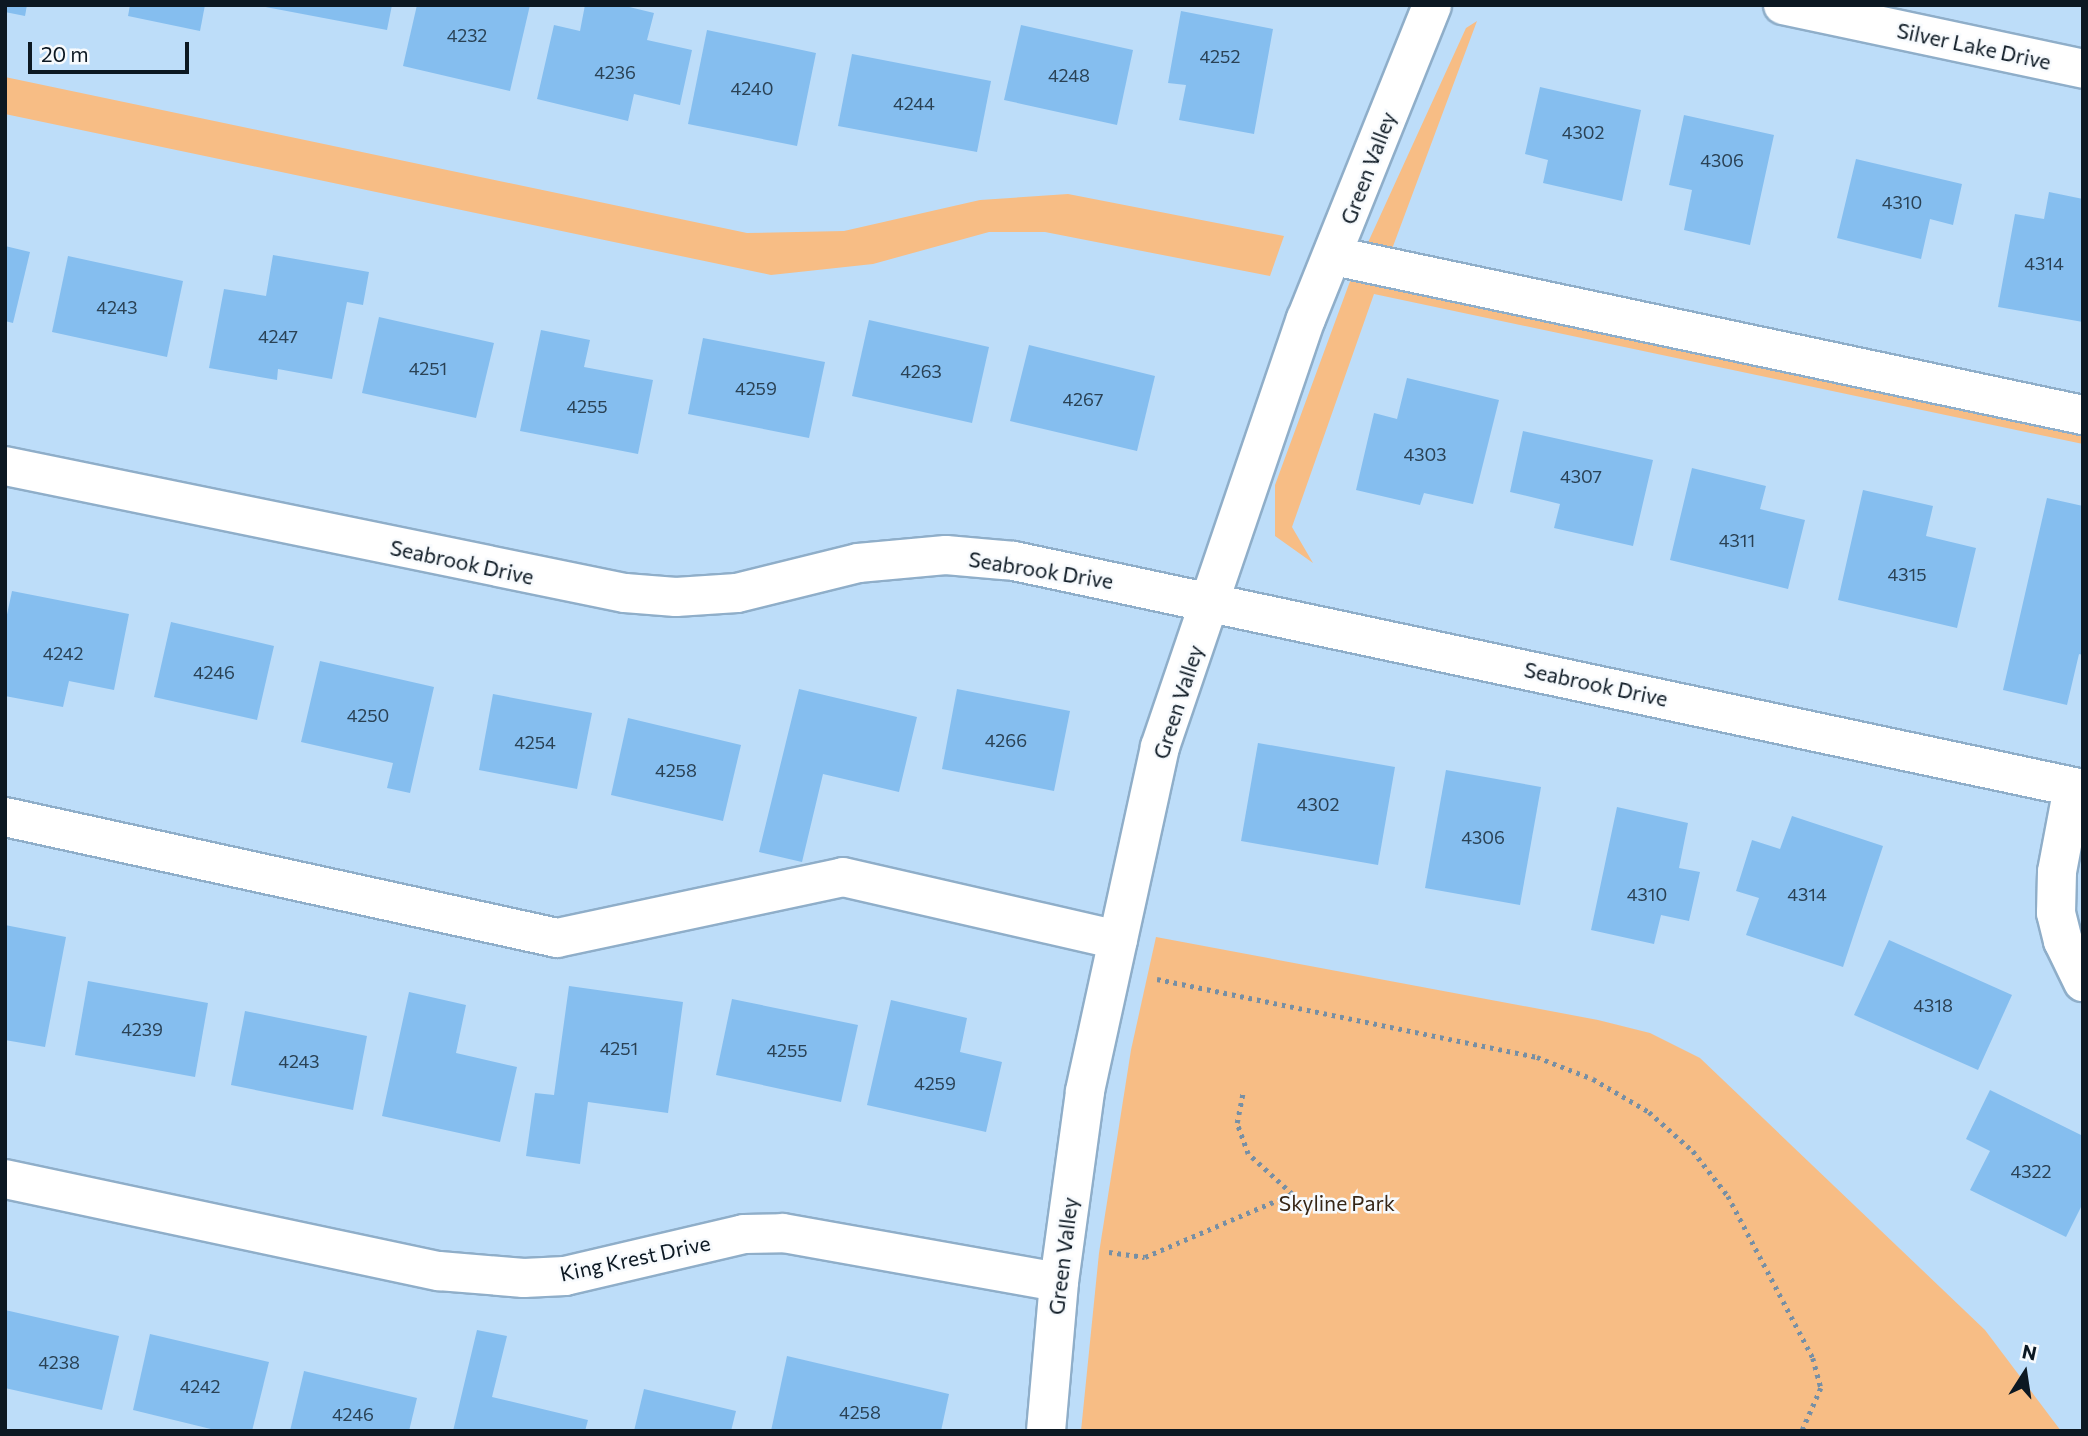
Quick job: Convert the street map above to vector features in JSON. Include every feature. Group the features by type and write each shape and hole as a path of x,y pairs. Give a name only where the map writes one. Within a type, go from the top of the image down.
{"street":[{"name":"Green Valley","path":"1046,1431 1061,1264 1085,1091 1160,747 1212,601 1256,458 1306,319 1334,256 1432,5"},
{"name":"Silver Lake Drive","path":"1783,5 2083,69"},
{"path":"1334,256 2083,415"},
{"name":"Seabrook Drive","path":"5,466 625,593 676,597 737,593 858,563 946,555 1014,561 1212,601 2078,788 2057,872 2056,913 2063,941 2083,982"},
{"path":"5,817 557,937 843,877 1115,955"},
{"name":"King Krest Drive","path":"5,1179 439,1271 524,1278 565,1276 744,1234 783,1233 1061,1264"}],"path":[{"path":"1115,955 1537,1057 1593,1079 1649,1112 1693,1151 1728,1196 1813,1358 1821,1388 1802,1431"},
{"path":"1061,1264 1145,1257 1292,1194 1248,1154 1237,1123 1243,1092"}],"green space":[{"path":"1477,21 1392,249 2083,404 2083,444 1374,294 1292,527 1313,563 1275,536 1275,485 1349,284 1466,28"},
{"path":"5,77 747,233 844,231 980,200 1068,194 1284,236 1270,276 1045,232 989,232 873,264 771,275 5,114"},
{"name":"Skyline Park","path":"1156,937 1598,1020 1650,1033 1700,1058 1985,1330 2061,1431 1081,1431 1099,1253 1131,1050"}],"building":[{"path":"5,5 27,5 25,16 5,12"},
{"path":"130,5 205,5 200,31 128,16"},
{"path":"255,5 392,5 387,30"},
{"path":"417,5 530,5 510,91 403,66"},
{"path":"585,5 621,5 654,13 647,40 692,50 680,105 634,94 628,121 537,99 554,25 580,31"},
{"path":"1181,11 1273,29 1254,134 1179,120 1186,85 1168,83"},
{"path":"1021,25 1133,50 1117,125 1004,100"},
{"path":"707,30 816,53 797,146 688,124"},
{"path":"852,54 991,81 977,152 838,126"},
{"path":"1540,87 1641,110 1622,201 1543,183 1548,160 1525,154"},
{"path":"1684,115 1774,135 1750,245 1684,230 1692,190 1669,185"},
{"path":"1856,159 1962,184 1953,225 1930,219 1921,259 1837,238"},
{"path":"2049,192 2083,199 2083,322 1998,307 2015,214 2044,219"},
{"path":"5,246 30,252 13,323 5,321"},
{"path":"273,255 369,272 363,305 347,302 332,379 278,369 277,380 209,368 224,289 266,296"},
{"path":"68,256 183,281 167,357 52,332"},
{"path":"379,317 494,343 476,418 362,393"},
{"path":"869,320 989,347 972,423 852,396"},
{"path":"541,330 590,340 584,367 653,380 638,454 520,431"},
{"path":"703,338 825,362 809,438 688,414"},
{"path":"1029,345 1155,376 1137,451 1010,421"},
{"path":"1407,378 1499,400 1473,504 1424,493 1420,505 1356,490 1374,413 1397,419"},
{"path":"1523,431 1653,460 1633,546 1554,528 1560,504 1510,492"},
{"path":"1692,468 1766,486 1760,509 1805,520 1788,589 1670,560"},
{"path":"1863,490 1933,506 1926,536 1976,548 1957,628 1838,600"},
{"path":"2047,498 2083,506 2083,655 2079,654 2067,705 2003,690"},
{"path":"12,591 129,614 114,690 69,681 63,707 5,696 5,624"},
{"path":"171,622 274,646 257,720 154,697"},
{"path":"320,661 434,687 410,793 387,788 393,763 301,742"},
{"path":"799,689 917,717 899,792 823,774 802,862 759,852"},
{"path":"957,689 1070,711 1054,791 942,769"},
{"path":"493,694 592,713 577,789 479,770"},
{"path":"628,718 741,745 723,821 611,795"},
{"path":"1258,743 1395,767 1378,865 1241,841"},
{"path":"1446,770 1541,787 1520,905 1425,888"},
{"path":"1617,807 1688,823 1679,868 1700,872 1689,921 1661,915 1654,944 1591,930"},
{"path":"1792,816 1883,846 1843,967 1746,935 1759,898 1736,891 1752,840 1780,849"},
{"path":"5,925 66,937 45,1047 5,1040"},
{"path":"1889,940 2012,995 1978,1070 1854,1015"},
{"path":"88,981 208,1003 195,1077 75,1055"},
{"path":"569,986 683,1002 668,1113 588,1102 580,1164 526,1156 535,1093 554,1095"},
{"path":"409,992 466,1005 456,1053 517,1067 500,1142 382,1116"},
{"path":"732,999 858,1025 841,1102 716,1075"},
{"path":"891,1000 967,1018 960,1052 1002,1062 986,1132 867,1105"},
{"path":"245,1011 367,1036 353,1110 231,1085"},
{"path":"1990,1090 2083,1136 2083,1203 2066,1237 1970,1190 1990,1151 1966,1139"},
{"path":"5,1310 119,1336 102,1410 5,1388"},
{"path":"477,1330 507,1336 492,1397 588,1420 585,1431 453,1431"},
{"path":"150,1334 269,1362 252,1431 219,1431 133,1410"},
{"path":"787,1356 949,1394 941,1431 771,1431"},
{"path":"304,1371 417,1398 409,1431 290,1431"},
{"path":"644,1389 736,1411 731,1431 634,1431"}]}
